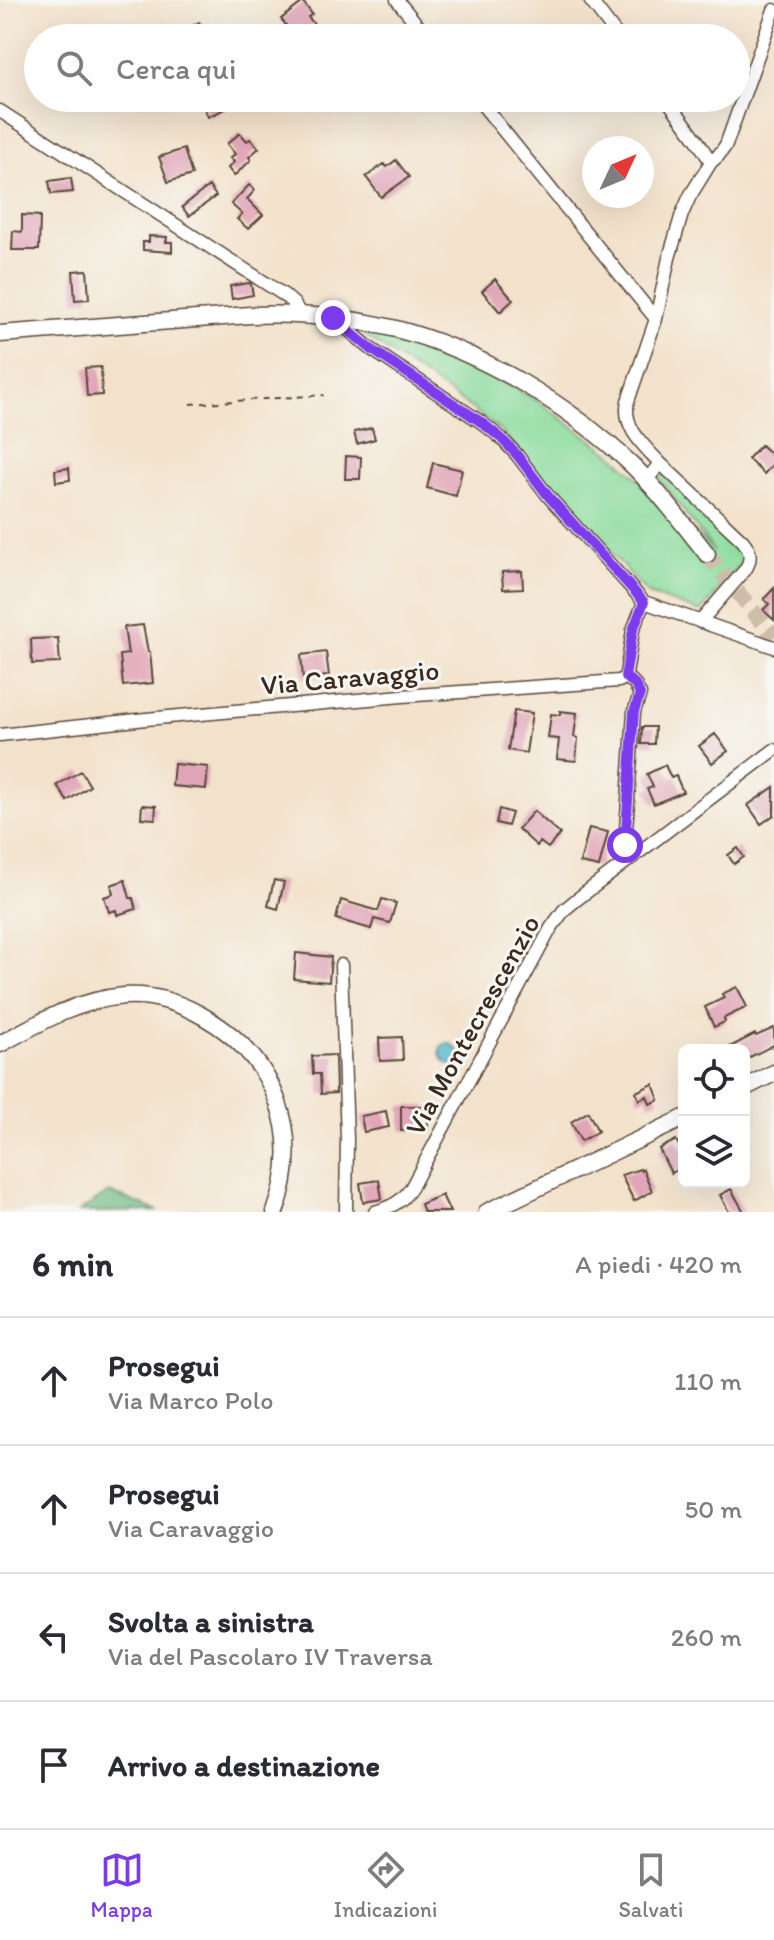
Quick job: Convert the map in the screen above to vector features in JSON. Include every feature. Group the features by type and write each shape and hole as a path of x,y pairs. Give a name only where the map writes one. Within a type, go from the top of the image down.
{"main road":[{"path":"0,334 250,315 333,318 408,333 487,365 529,387 576,419 647,480 707,554"},
{"path":"0,1044 66,1009 123,996 170,1002 214,1023 238,1040 255,1059 281,1111 286,1139 286,1171 275,1212"},
{"path":"750,1085 774,1073"},
{"path":"487,1212 678,1121"}],"street":[{"path":"397,0 417,24"},
{"path":"590,0 608,24"},
{"path":"750,78 774,10"},
{"path":"0,111 284,295 301,315"},
{"path":"488,112 656,319"},
{"path":"676,112 711,162"},
{"path":"700,622 741,576 748,566 750,553 743,541 660,463 630,428 626,413 656,319 679,221 711,162 726,145 738,112"},
{"path":"333,318 371,349 501,438 549,497 644,602 774,647"},
{"path":"647,480 660,463"},
{"path":"632,857 625,845 634,712 640,694 634,683 625,677 633,630 644,602"},
{"name":"Via Caravaggio","path":"0,735 402,696 617,682 625,677"},
{"name":"Via Montecrescenzio","path":"375,1212 394,1205 411,1188 558,918 571,903 774,750"},
{"path":"341,965 347,1139 346,1212"}],"path":[{"path":"190,404 324,395"}],"green space":[{"path":"358,331 422,345 533,398 613,455 714,551 659,478 663,472 741,545 745,559 701,612 648,594 503,433"},
{"path":"109,1192 158,1211 79,1212"}],"water":[{"path":"447,1043 460,1053 462,1059 459,1065 448,1063 441,1056 440,1049"}],"building":[{"path":"303,2 312,14 308,17 314,24 285,24 281,19"},
{"path":"240,133 259,148 234,176 228,168 234,162 230,158 235,154 227,144"},
{"path":"184,149 192,175 168,182 159,157"},
{"path":"396,160 409,177 381,197 366,177 384,164 387,167"},
{"path":"71,178 73,192 51,194 49,181"},
{"path":"249,185 255,190 247,199 263,215 248,229 237,219 242,214 231,204"},
{"path":"209,186 216,196 189,216 182,207"},
{"path":"22,215 40,216 39,250 12,250 13,231 22,232"},
{"path":"149,236 167,237 166,242 172,242 172,252 143,250 143,242 149,242"},
{"path":"87,270 89,299 75,300 73,271"},
{"path":"495,279 513,300 500,312 482,291"},
{"path":"249,283 253,295 232,299 230,286"},
{"path":"101,367 102,395 87,396 85,368"},
{"path":"372,428 375,439 357,444 354,432"},
{"path":"761,445 774,457 774,463 764,474 748,459"},
{"path":"346,456 361,457 360,479 345,479"},
{"path":"433,463 462,470 456,496 427,488"},
{"path":"69,468 70,480 56,482 55,470"},
{"path":"522,571 523,588 503,589 502,572"},
{"path":"774,588 774,620 763,610 769,604 764,599"},
{"path":"143,625 153,683 123,686 120,655 128,654 124,627"},
{"path":"58,638 60,663 32,664 31,639"},
{"path":"326,652 329,676 303,678 301,655"},
{"path":"514,711 532,713 526,753 508,750"},
{"path":"560,711 577,713 574,737 578,738 576,761 557,759 559,739 548,738 551,714 560,715"},
{"path":"642,727 655,727 654,744 641,744"},
{"path":"715,734 728,751 712,763 699,746"},
{"path":"174,764 208,767 206,789 172,786"},
{"path":"665,765 671,778 676,776 683,792 654,804 647,789 653,787 647,774"},
{"path":"81,771 90,786 67,801 57,785"},
{"path":"774,787 774,815 761,824 748,805"},
{"path":"142,805 156,806 155,819 141,818"},
{"path":"499,809 512,813 508,826 496,823"},
{"path":"534,811 560,834 548,848 540,842 537,846 518,829"},
{"path":"589,828 608,832 599,867 580,863"},
{"path":"738,848 744,857 734,864 728,855"},
{"path":"125,880 136,909 117,915 116,910 109,912 104,897 113,894 111,885"},
{"path":"274,880 284,882 278,909 268,906"},
{"path":"382,899 396,903 390,923 374,919 371,929 336,919 341,900 378,911"},
{"path":"296,953 331,957 329,982 294,979"},
{"path":"737,987 747,1007 724,1018 725,1022 714,1027 705,1007 724,998 722,994"},
{"path":"774,1028 774,1045 750,1057 750,1044 736,1044 755,1034"},
{"path":"402,1037 403,1060 380,1061 379,1038"},
{"path":"335,1055 336,1093 321,1094 320,1074 313,1074 312,1056"},
{"path":"653,1084 659,1100 650,1104 647,1096 639,1100 636,1092"},
{"path":"401,1106 427,1106 428,1130 401,1131"},
{"path":"386,1111 389,1127 364,1132 361,1116"},
{"path":"588,1112 598,1131 581,1141 571,1122"},
{"path":"676,1140 678,1170 671,1173 659,1149"},
{"path":"643,1169 652,1191 634,1201 621,1175"},
{"path":"379,1180 382,1199 363,1202 360,1183"},
{"path":"731,1189 744,1212 729,1212 720,1195"},
{"path":"442,1195 450,1212 424,1212 421,1204"}],"tunnel":[{"path":"707,554 774,637"}],"route":[{"path":"333,318 402,372 501,438 549,497 644,602 633,630 625,677 638,687 640,694 634,712 625,845"}]}
